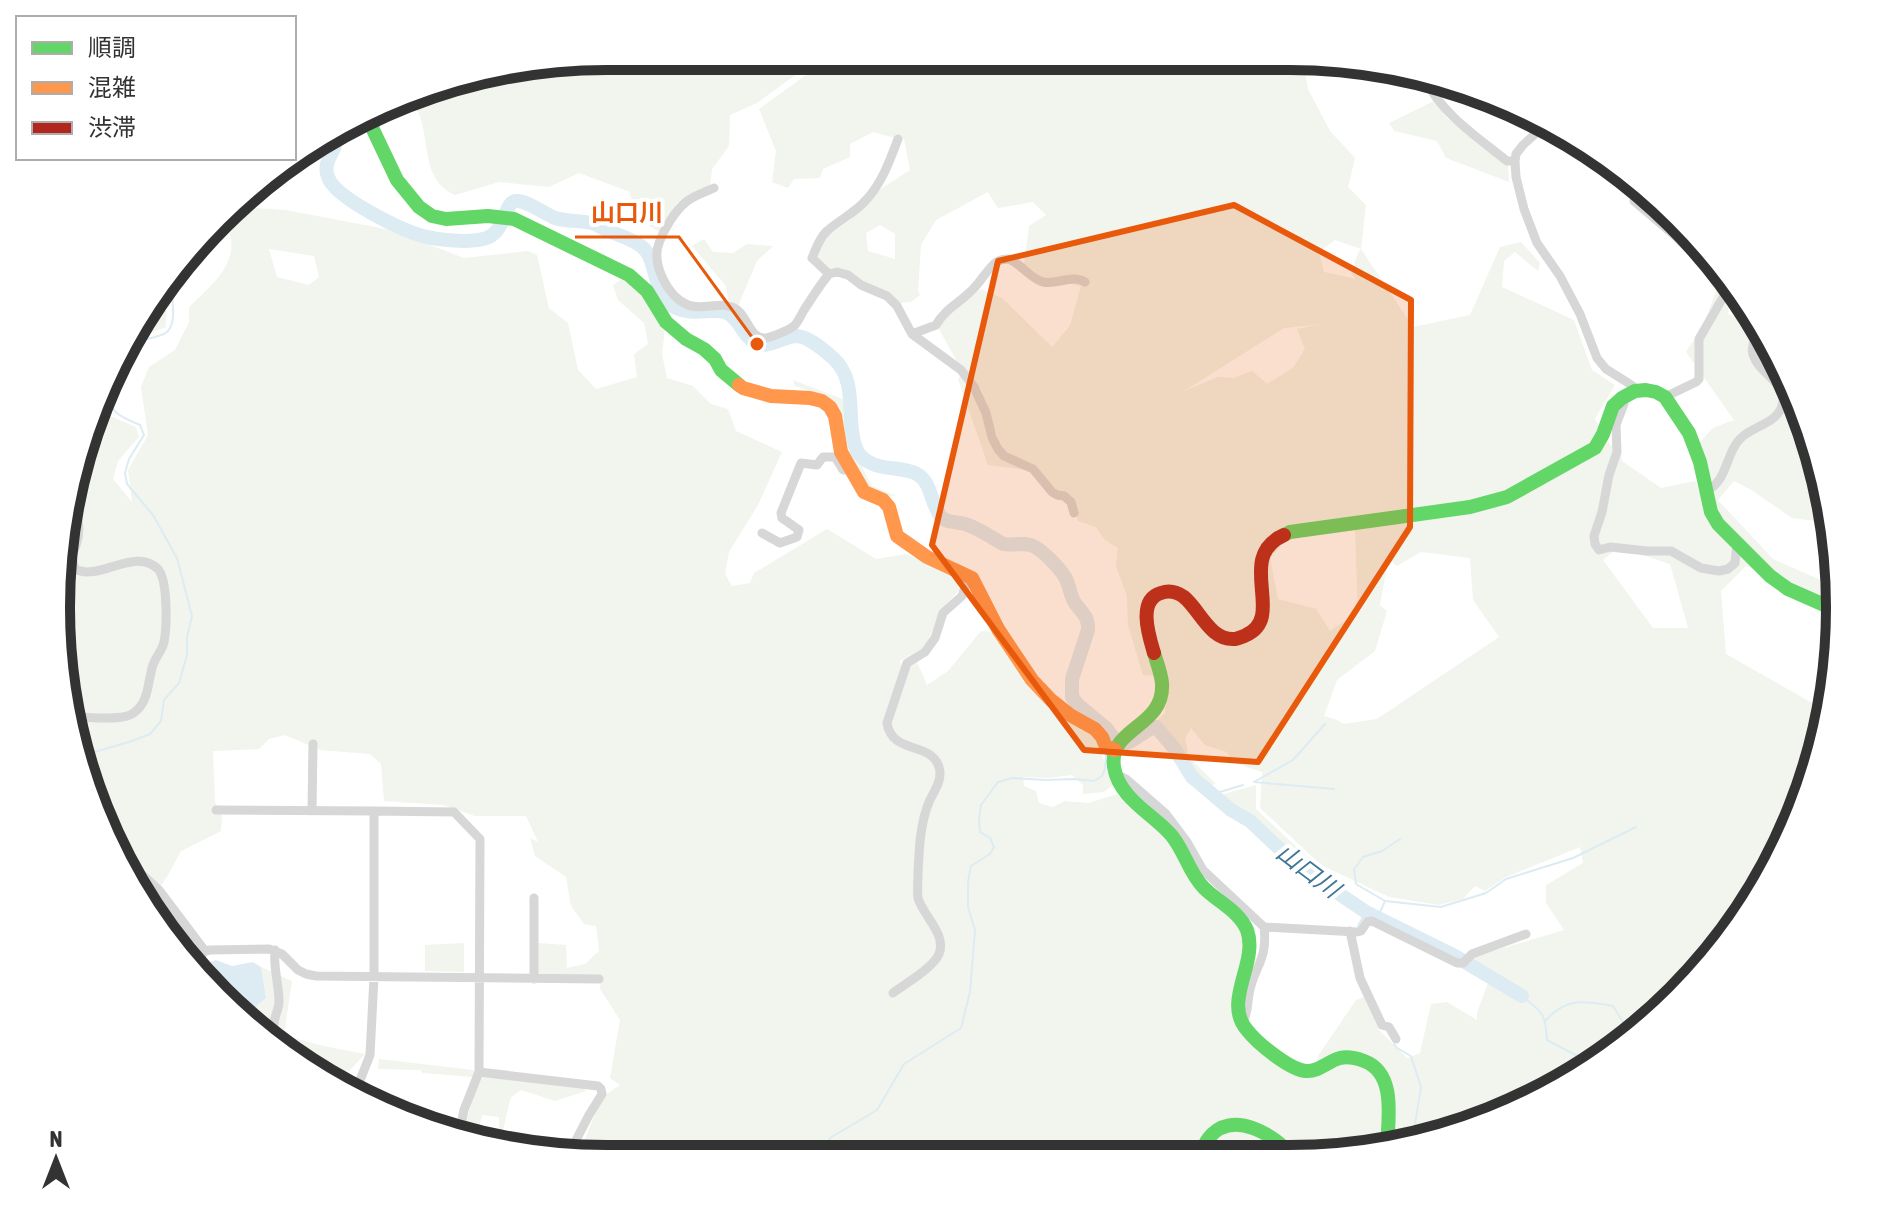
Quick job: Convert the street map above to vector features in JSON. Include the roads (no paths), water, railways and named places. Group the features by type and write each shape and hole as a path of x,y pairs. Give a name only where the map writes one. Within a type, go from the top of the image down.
{"street":[{"path":"1430,89 1454,118 1507,161 1515,161"},
{"path":"371,125 402,188 421,210 445,219 499,215 514,219 621,269 647,291 666,322 704,349 721,370 743,388 771,396 810,398 830,407 835,416 838,444 851,470 864,492 883,500 889,507 897,536 927,557 972,578 998,629 1032,680 1051,700 1102,737 1111,748 1116,774 1131,797 1170,835 1202,886 1241,921 1250,943 1238,1002 1242,1025 1296,1068 1308,1071 1320,1069 1339,1058 1351,1057 1376,1066 1387,1091 1388,1136"},
{"path":"1538,131 1516,154 1524,209 1537,243 1560,276 1580,314 1597,358 1606,369 1633,386 1616,425 1617,452 1594,536 1595,544 1599,550 1610,547 1671,551 1701,568 1719,571 1735,563 1737,543"},
{"path":"829,274 812,258 819,241 868,199 886,171 898,139"},
{"path":"714,188 687,200 658,245 664,284 673,296 697,307 732,307 741,312 753,332 766,338 793,326 829,274 837,272 848,275 861,285 887,296 897,306 912,334 968,378 986,413 992,437 1004,456 1033,469 1052,492 1071,502 1074,513"},
{"path":"1634,201 1687,247"},
{"path":"912,334 936,325 943,313 973,290 997,261 1003,259 1012,260 1043,282 1075,278 1085,282"},
{"path":"647,291 664,284"},
{"path":"1665,397 1699,379 1699,339 1726,296"},
{"path":"1754,339 1756,363 1777,384"},
{"path":"1705,491 1719,484 1731,451 1743,437 1779,413 1783,402 1779,388"},
{"path":"1111,748 1152,716 1161,702 1162,682 1145,617 1146,605 1157,593 1172,591 1187,599 1214,633 1229,640 1241,639 1254,632 1261,623 1264,608 1258,573 1264,551 1274,540 1290,532 1470,507 1507,497 1595,448 1613,406 1628,394 1646,390 1665,397 1689,433 1700,462 1711,512 1718,524 1770,576 1788,589 1826,606"},
{"path":"762,533 780,543 797,537 799,530 782,518 781,513 801,463 817,465 823,457 835,457 843,470 851,470"},
{"path":"73,552 80,533 78,516"},
{"path":"72,560 75,569 81,572 126,562 150,564 164,578 165,587 165,638 153,665 144,702 133,714 124,717 81,717"},
{"path":"893,993 933,962 940,952 940,939 918,896 919,847 928,806 940,779 939,766 931,755 893,739 888,733 887,723 907,663 925,652 935,638 943,613 962,596 967,582 964,573"},
{"path":"312,811 313,744"},
{"path":"1116,774 1166,814 1203,870 1264,927 1264,956 1249,992 1247,1015 1242,1025"},
{"path":"216,810 454,812 480,839 479,1072 461,1125"},
{"path":"359,1084 370,1055 374,977 374,811"},
{"path":"141,875 159,890 205,951"},
{"path":"534,898 534,979"},
{"path":"1264,927 1361,931 1367,922 1372,921 1457,963 1472,954 1526,934"},
{"path":"1350,931 1360,978 1382,1025 1389,1027 1396,1039"},
{"path":"199,958 205,951 269,949 275,950 306,974 316,976 599,979"},
{"path":"274,1029 279,1006 275,950"},
{"path":"479,1072 598,1086 602,1094 574,1144"},
{"path":"1204,1145 1223,1128 1235,1126 1266,1132 1284,1145"}],"waterway":[{"name":"山口川","path":"335,145 326,171 333,185 355,203 400,227 437,239 483,239 491,236 501,225 512,203 520,201 555,218 595,224 645,249 663,297 674,307 727,313 756,343 766,344 797,336 821,348 840,365 844,374 854,440 865,460 878,466 915,473 924,480 936,509 944,519 970,526 1003,544 1031,545 1060,570 1088,626 1072,679 1072,697 1114,739"},
{"path":"141,340 169,330 173,315 172,294"},
{"path":"91,753 150,734 161,721 164,700 179,683 187,655 192,616 177,558 153,515 127,484 125,473 129,459 144,435 140,425 122,416 110,404"},
{"path":"1325,724 1293,760 1254,782 1334,789"},
{"name":"山口川","path":"1123,744 1156,727 1192,777 1231,810 1250,821 1298,866 1366,912 1455,956 1522,996"},
{"path":"826,1145 830,1138 877,1110 904,1064 961,1028 970,992 975,930 968,907 968,882 971,866 990,854 994,847 990,838 980,832 981,805 998,782 1012,778 1094,781 1102,776 1106,754"},
{"path":"1210,792 1243,785"},
{"path":"1377,919 1385,901 1441,907 1486,893 1506,879 1573,858 1636,827"},
{"path":"1385,901 1356,884 1354,869 1363,857 1382,851 1400,839"},
{"path":"1358,926 1366,912"},
{"path":"1522,996 1542,1014 1547,1040 1581,1058"},
{"path":"1546,1020 1569,1004 1594,1003 1613,1006 1626,1026"},
{"path":"1394,1044 1411,1056 1421,1087 1414,1130"}],"place":[{"name":"山口川","path":"757,344"}]}
